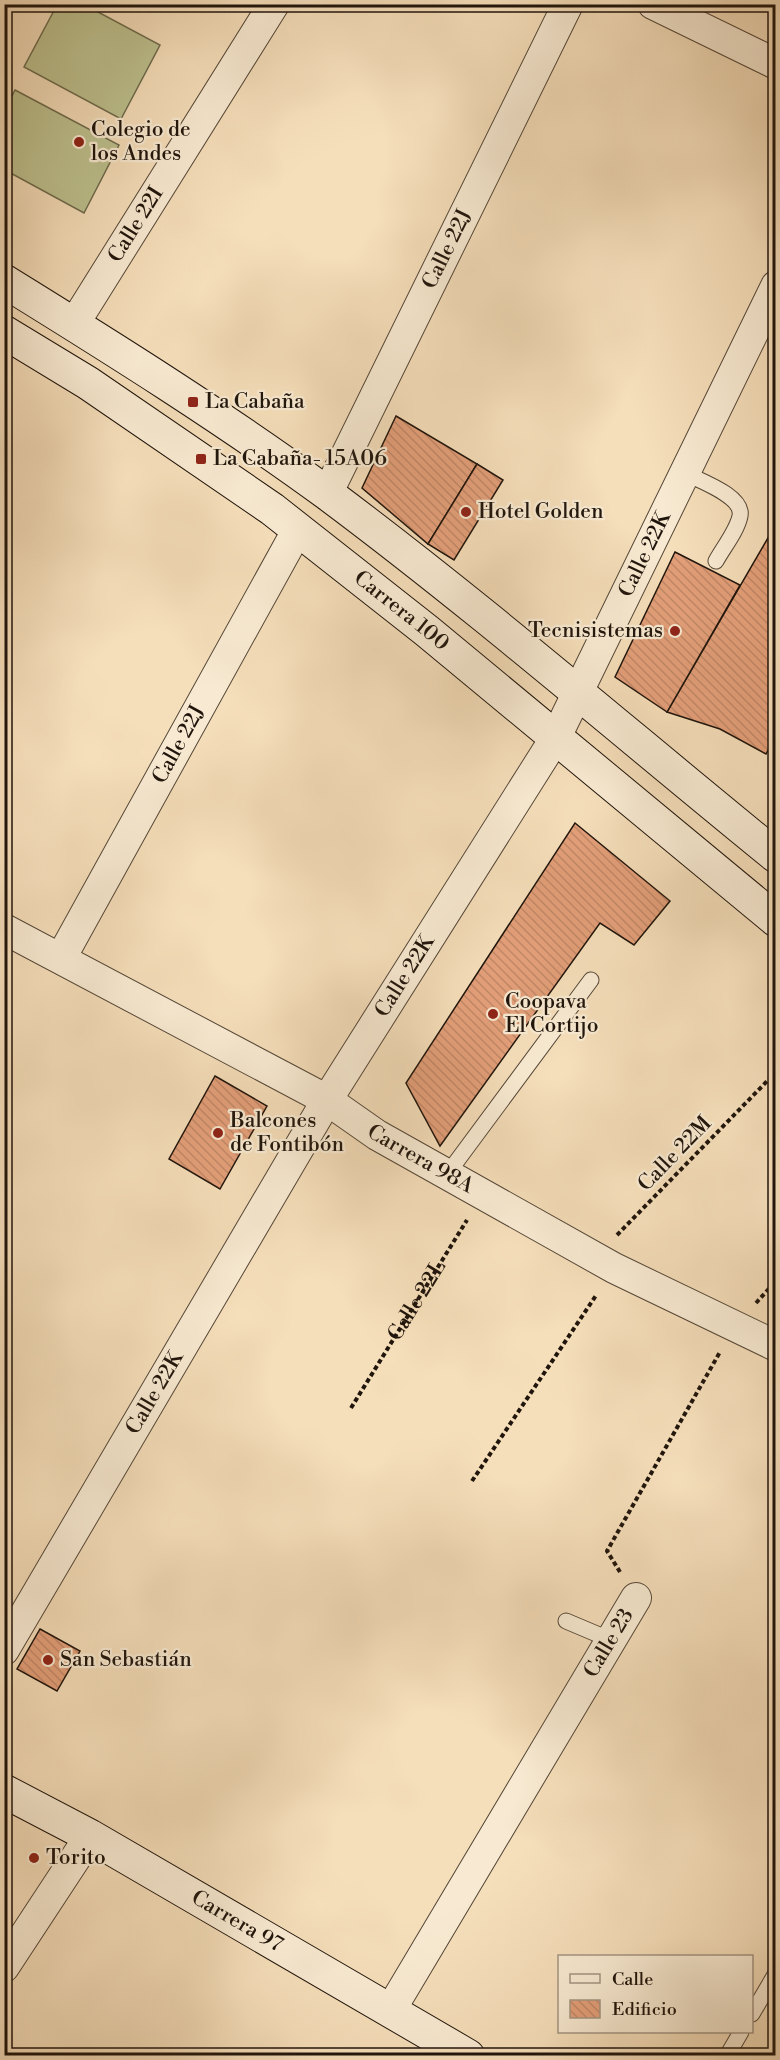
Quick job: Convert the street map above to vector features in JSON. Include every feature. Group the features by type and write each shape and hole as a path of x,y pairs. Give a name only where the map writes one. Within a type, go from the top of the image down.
{"main road":[{"path":"4,281 74,324 327,494 448,588 776,856"},
{"name":"Carrera 100","path":"4,332 107,396 298,529 556,737 776,920"},
{"name":"Carrera 97","path":"4,1791 90,1836 468,2055"}],"street":[{"name":"Calle 22I","path":"74,324 274,4"},
{"name":"Calle 22J","path":"327,494 568,4"},
{"path":"653,4 776,64"},
{"name":"Calle 22K","path":"4,1650 327,1100 556,737 776,286"},
{"name":"Calle 22J","path":"61,958 298,529"},
{"name":"Carrera 98A","path":"4,929 327,1100 377,1135 605,1262 776,1346"},
{"name":"Calle 23","path":"390,2011 636,1598"},
{"path":"4,1967 90,1836"}],"lane":[{"path":"685,473 738,503 740,517 716,561"},
{"path":"448,1173 591,980"},
{"path":"566,1621 611,1640"},
{"path":"753,2012 776,1973"},
{"path":"727,2055 740,2033"}],"path":[{"name":"Calle 22M","path":"472,1481 605,1262 776,1072"},
{"name":"Calle 22L","path":"351,1408 483,1194"},
{"name":"Calle 23","path":"636,1598 607,1551 735,1327 776,1281"}],"green space":[{"path":"57,5 85,5 160,45 121,119 24,67"},
{"path":"15,90 119,145 84,213 5,170 5,110"}],"building":[{"path":"396,416 477,464 428,544 362,488"},
{"name":"Hotel Golden","path":"477,464 503,480 454,560 428,544"},
{"path":"776,524 776,735 766,754 720,729 667,712"},
{"name":"Tecnisistemas","path":"675,552 740,585 667,712 615,677"},
{"name":"Coopava El Cortijo","path":"575,823 670,901 634,945 600,923 440,1146 406,1083"},
{"name":"Balcones de Fontibón","path":"215,1076 267,1106 220,1189 169,1159"},
{"name":"San Sebastián","path":"40,1629 80,1651 57,1691 17,1669"}],"place":[{"name":"Colegio de los Andes","path":"79,142"},
{"name":"La Cabaña","path":"193,402"},
{"name":"La Cabaña- 15A06","path":"201,459"},
{"name":"Hotel Golden","path":"466,512"},
{"name":"Tecnisistemas","path":"675,631"},
{"name":"Coopava El Cortijo","path":"493,1014"},
{"name":"Balcones de Fontibón","path":"218,1133"},
{"name":"San Sebastián","path":"48,1660"},
{"name":"Torito","path":"34,1858"}]}
